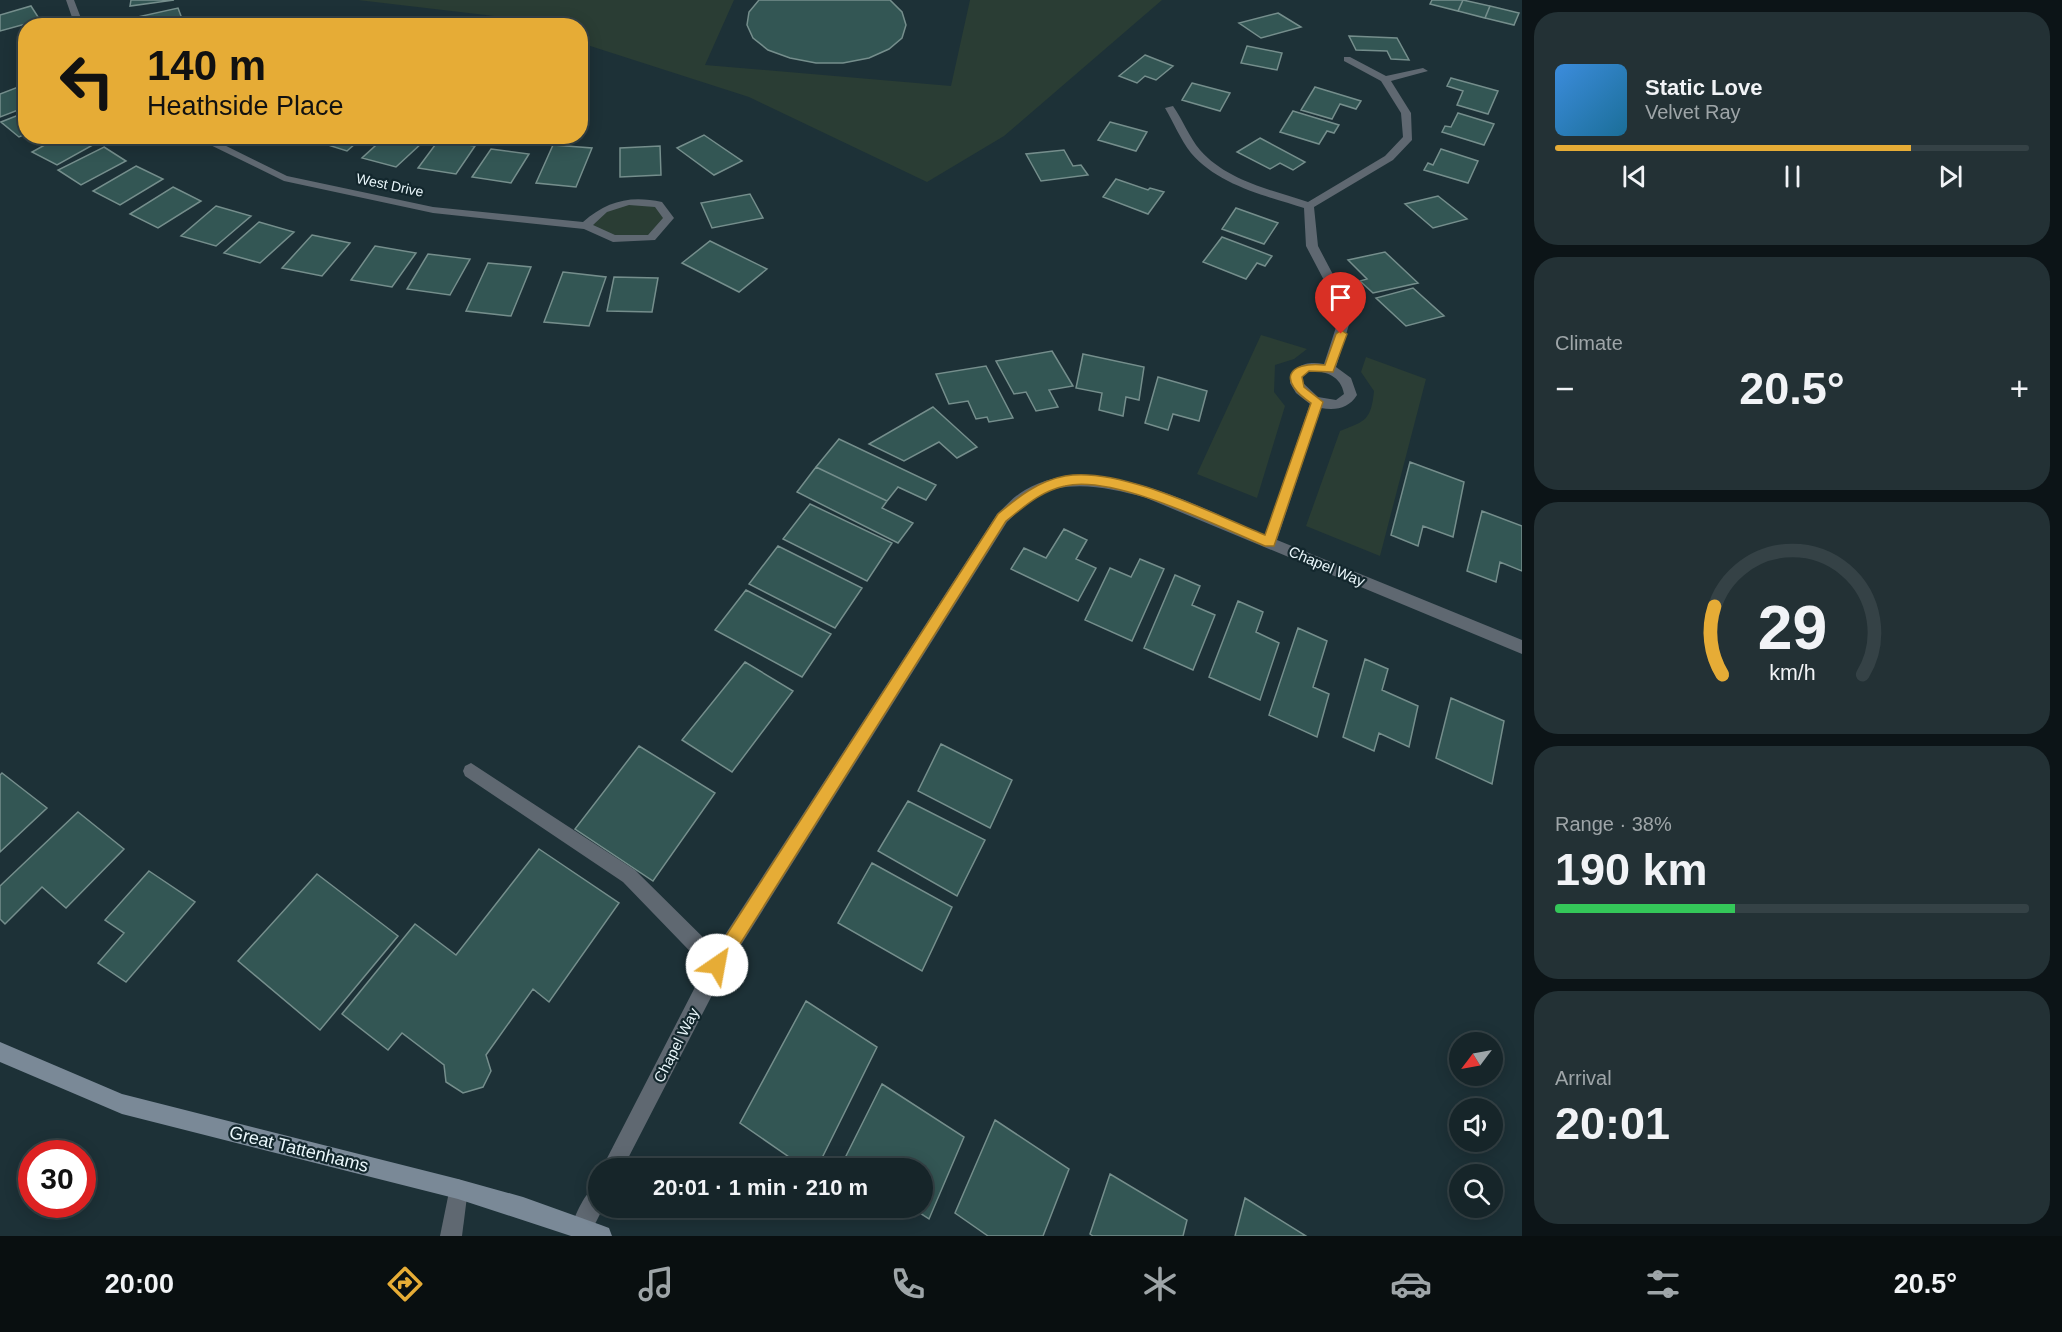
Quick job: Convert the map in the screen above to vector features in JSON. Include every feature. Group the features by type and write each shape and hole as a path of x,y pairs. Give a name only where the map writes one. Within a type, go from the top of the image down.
{"main road":[{"name":"Great Tattenhams","path":"0,1052 122,1104 458,1189 591,1232"}],"street":[{"path":"70,0 77,18"},
{"path":"1309,206 1389,158 1408,138 1406,113 1385,79 1347,59"},
{"path":"1385,79 1423,71"},
{"path":"1170,108 1197,153 1221,172 1309,206"},
{"name":"West Drive","path":"214,144 284,178 433,210 586,226 613,238 651,238 669,218 658,204 628,202 603,210 586,226"},
{"path":"1309,206 1312,246 1344,307 1345,318 1329,369"},
{"path":"1308,367 1329,369 1347,381 1351,395 1347,401 1339,404 1317,402 1300,390 1296,383 1296,376 1300,370 1308,367"},
{"path":"1269,543 1317,402"},
{"name":"Chapel Way","path":"617,1158 717,965 1002,518 1030,494 1065,481 1104,482 1147,492 1522,647"},
{"path":"471,771 629,876 717,965"},
{"path":"452,1236 458,1189"}],"green space":[{"path":"358,0 734,0 705,65 951,86 970,0 1162,0 1004,136 927,182 749,97 588,45 588,18 501,18"},
{"path":"628,202 658,204 669,218 651,238 613,239 586,226 603,210"},
{"path":"1261,335 1307,349 1294,359 1275,365 1274,392 1285,406 1257,498 1197,474"},
{"path":"1366,357 1426,379 1380,556 1306,526 1340,431 1356,425 1369,414 1374,391 1361,372"}],"building":[{"path":"131,0 174,0 130,6"},
{"path":"759,0 890,0 902,12 906,25 902,38 889,49 869,58 843,63 816,63 790,58 768,50 753,38 747,25 749,12"},
{"path":"1432,0 1463,0 1458,11 1430,4"},
{"path":"1463,0 1490,6 1485,18 1458,11"},
{"path":"31,6 39,18 18,18 18,26 0,31 0,15"},
{"path":"1490,6 1519,13 1514,25 1485,18"},
{"path":"178,8 182,18 133,18"},
{"path":"1278,13 1301,27 1261,38 1239,23"},
{"path":"1349,36 1397,38 1409,60 1391,59 1387,51 1356,50"},
{"path":"1247,46 1282,53 1277,70 1241,63"},
{"path":"1145,55 1173,66 1156,80 1145,76 1137,83 1119,76"},
{"path":"1451,78 1498,91 1488,114 1457,105 1463,91 1447,86"},
{"path":"1192,83 1230,93 1220,111 1182,100"},
{"path":"18,87 18,110 0,117 0,94"},
{"path":"1315,87 1361,101 1356,109 1340,104 1332,119 1301,110"},
{"path":"1293,111 1339,125 1334,133 1327,131 1319,144 1280,132"},
{"path":"1458,113 1494,124 1484,145 1442,132 1445,126 1451,127"},
{"path":"18,115 18,136 1,122"},
{"path":"1110,122 1147,132 1136,151 1098,140"},
{"path":"704,135 742,161 714,175 677,148"},
{"path":"1260,138 1305,162 1293,170 1280,163 1270,169 1237,152"},
{"path":"46,144 95,144 57,165 32,152"},
{"path":"325,144 355,144 347,151"},
{"path":"377,144 421,144 396,167 362,158"},
{"path":"436,144 475,146 456,174 418,168"},
{"path":"553,145 592,148 576,187 536,183"},
{"path":"660,146 661,175 620,177 620,148"},
{"path":"104,147 126,161 81,185 58,170"},
{"path":"491,149 529,154 511,183 472,177"},
{"path":"1441,149 1478,161 1468,183 1424,170 1428,163 1433,165"},
{"path":"1064,150 1073,166 1081,165 1088,175 1041,181 1026,154"},
{"path":"136,166 163,179 120,205 93,191"},
{"path":"1116,179 1148,190 1150,188 1164,192 1148,214 1103,197"},
{"path":"173,187 201,201 158,228 130,214"},
{"path":"750,194 763,218 712,228 701,203"},
{"path":"1438,196 1467,219 1433,228 1405,204"},
{"path":"216,206 251,216 216,246 181,236"},
{"path":"1236,208 1278,223 1264,244 1222,229"},
{"path":"259,222 294,232 260,263 224,253"},
{"path":"312,235 350,243 322,276 282,268"},
{"path":"1222,237 1272,256 1265,266 1257,263 1246,279 1203,262"},
{"path":"710,241 767,269 739,292 682,263"},
{"path":"375,246 416,253 392,287 351,280"},
{"path":"1385,252 1418,283 1373,293 1360,281 1367,279 1348,260"},
{"path":"428,254 470,259 450,295 407,289"},
{"path":"488,263 531,267 511,316 466,311"},
{"path":"563,272 606,277 589,326 544,322"},
{"path":"614,277 658,278 652,312 607,311"},
{"path":"1413,288 1444,316 1406,326 1376,298"},
{"path":"1052,351 1073,386 1049,390 1058,407 1036,411 1026,392 1014,394 996,361"},
{"path":"1083,354 1144,367 1139,400 1126,397 1123,416 1099,410 1102,393 1076,388"},
{"path":"986,366 1013,418 989,422 987,417 976,419 968,401 949,404 936,374"},
{"path":"1158,377 1207,391 1199,421 1173,414 1168,430 1145,423"},
{"path":"933,407 977,447 957,458 939,442 904,461 869,444"},
{"path":"839,439 936,485 926,500 898,487 887,501 816,467"},
{"path":"1410,462 1464,482 1453,537 1423,526 1418,546 1391,535"},
{"path":"816,467 887,501 882,508 913,523 898,543 797,492"},
{"path":"810,504 892,543 867,581 783,539"},
{"path":"1482,511 1522,526 1522,571 1500,562 1496,582 1467,571"},
{"path":"1064,529 1087,540 1076,559 1096,568 1078,601 1011,569 1024,548 1046,558"},
{"path":"778,546 862,588 835,628 749,584"},
{"path":"1140,559 1164,569 1132,641 1085,620 1110,568 1131,577"},
{"path":"1175,575 1200,586 1192,605 1215,615 1193,670 1144,648"},
{"path":"746,590 831,634 802,677 715,630"},
{"path":"1238,601 1263,612 1256,632 1279,643 1260,700 1209,677"},
{"path":"1298,628 1327,641 1313,687 1329,694 1317,737 1269,715"},
{"path":"1365,659 1388,669 1382,690 1418,706 1409,747 1379,733 1374,751 1343,737"},
{"path":"745,662 793,691 732,772 682,740"},
{"path":"1451,698 1504,721 1492,784 1436,758"},
{"path":"941,744 1012,780 990,828 918,791"},
{"path":"639,746 715,793 653,881 575,829"},
{"path":"2,773 47,808 0,852 0,775"},
{"path":"908,801 985,840 957,896 878,851"},
{"path":"78,812 124,849 66,908 42,887 5,924 0,919 0,886"},
{"path":"539,849 619,903 549,1002 533,989 486,1055 491,1071 483,1087 463,1093 446,1082 444,1065 402,1033 388,1050 342,1014 415,924 456,955"},
{"path":"872,863 952,907 922,971 838,923"},
{"path":"149,871 195,902 126,982 98,963 124,933 105,920"},
{"path":"317,874 398,936 320,1030 238,961"},
{"path":"806,1001 877,1047 822,1158 791,1158 740,1123"},
{"path":"882,1084 964,1137 933,1210 933,1158 845,1158"},
{"path":"995,1120 1069,1169 1043,1236 988,1236 955,1213"},
{"path":"1110,1174 1187,1220 1183,1236 1093,1236 1090,1234"},
{"path":"1245,1198 1306,1236 1235,1236"}],"route":[{"path":"717,965 1002,518 1030,494 1065,481 1104,482 1147,492 1269,543 1317,402 1300,390 1296,383 1296,376 1300,370 1308,367 1329,369 1341,334"}]}
